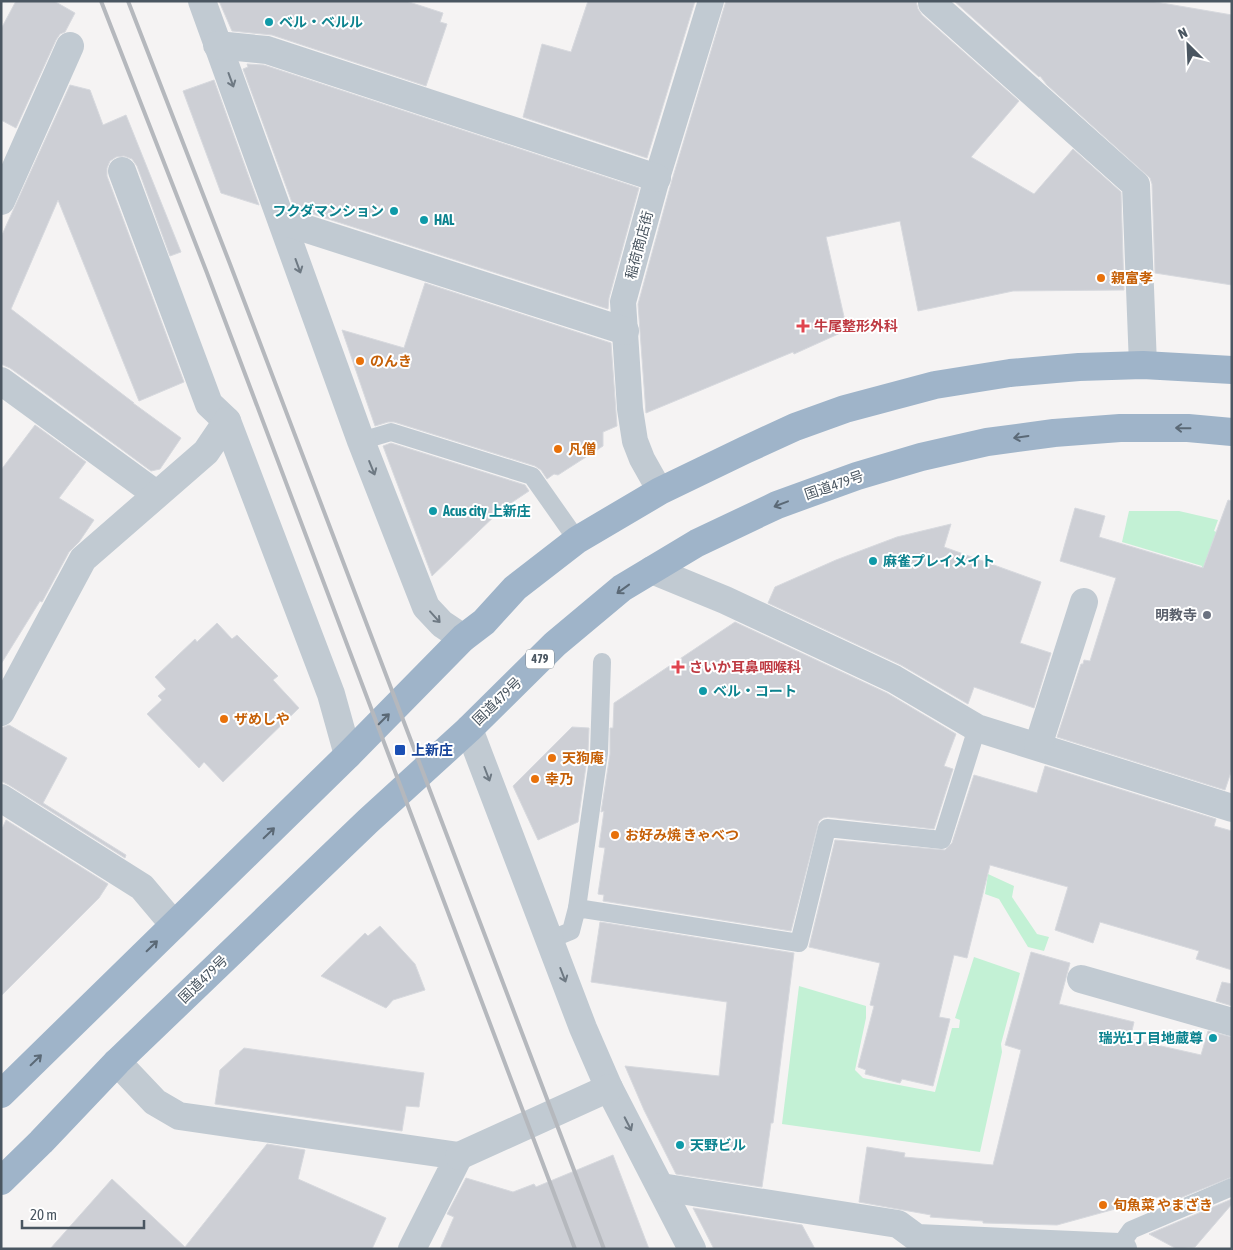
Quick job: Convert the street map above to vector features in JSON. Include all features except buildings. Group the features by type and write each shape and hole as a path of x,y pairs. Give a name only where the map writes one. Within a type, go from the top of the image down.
{"highway":[{"path":"1,1094 348,755 463,638 484,622 515,588 577,540 660,492 746,450 795,428 845,409 893,395 935,385 1010,373 1079,367 1143,365 1232,370"},
{"name":"国道479号","path":"1,1181 117,1062 368,821 469,729 555,644 622,588 698,543 777,505 857,476 921,457 987,442 1054,433 1120,428 1188,428 1232,432"}],"street":[{"path":"202,1 361,441 426,607 442,624 463,638"},
{"name":"稲荷商店街","path":"660,492 642,459 635,441 630,409 623,302 657,178 710,1"},
{"path":"932,1 1136,185 1143,365"},
{"path":"218,45 266,50 657,178"},
{"path":"1,201 70,46"},
{"path":"122,172 209,404 227,421 331,694 348,755"},
{"path":"282,221 625,332"},
{"path":"1,381 156,494"},
{"path":"1,712 83,559 206,452 227,421"},
{"path":"652,570 725,600 894,679 977,728 1232,808"},
{"path":"1038,746 1084,602"},
{"path":"469,729 583,1028 609,1088 692,1249"},
{"path":"1,798 142,887 174,925"},
{"path":"1081,978 1232,1022"},
{"path":"117,1062 155,1102 179,1116 459,1156 609,1088"},
{"path":"412,1249 459,1156"},
{"path":"660,1186 898,1224 912,1244 1121,1248"}],"lane":[{"path":"361,441 391,432 532,476 577,540"},
{"path":"549,940 571,931 577,908 599,753 602,662"},
{"path":"577,908 799,943 827,828 942,840 977,728"},
{"path":"1121,1248 1131,1230 1232,1188"}],"green space":[{"path":"1129,511 1179,511 1218,520 1214,531 1232,538 1197,583 1202,566 1122,542"},
{"path":"988,874 1014,886 1012,897 1037,934 1049,937 1044,951 1028,947 999,899 985,894"},
{"path":"974,957 1020,973 1001,1044 1002,1052 980,1152 782,1124 799,986 866,1006 866,1018 855,1070 863,1078 935,1092 952,1028 959,1028 960,1020 955,1018"}],"railway":[{"path":"101,1 207,273 575,1249"},
{"path":"128,1 230,264 604,1249"}],"place":[{"name":"ベル・ベルル","path":"269,22"},
{"name":"フクダマンション","path":"394,211"},
{"name":"HAL","path":"424,220"},
{"name":"親富孝","path":"1101,278"},
{"name":"牛尾整形外科","path":"803,326"},
{"name":"のんき","path":"360,361"},
{"name":"凡僧","path":"558,449"},
{"name":"Acus city 上新庄","path":"433,511"},
{"name":"麻雀プレイメイト","path":"873,561"},
{"name":"明教寺","path":"1207,615"},
{"name":"さいか耳鼻咽喉科","path":"678,667"},
{"name":"ベル・コート","path":"703,691"},
{"name":"ザめしや","path":"224,719"},
{"name":"上新庄","path":"400,750"},
{"name":"天狗庵","path":"552,758"},
{"name":"幸乃","path":"535,779"},
{"name":"お好み焼 きゃべつ","path":"615,835"},
{"name":"瑞光1丁目地蔵尊","path":"1213,1038"},
{"name":"天野ビル","path":"680,1145"},
{"name":"旬魚菜 やまざき","path":"1103,1205"}]}
